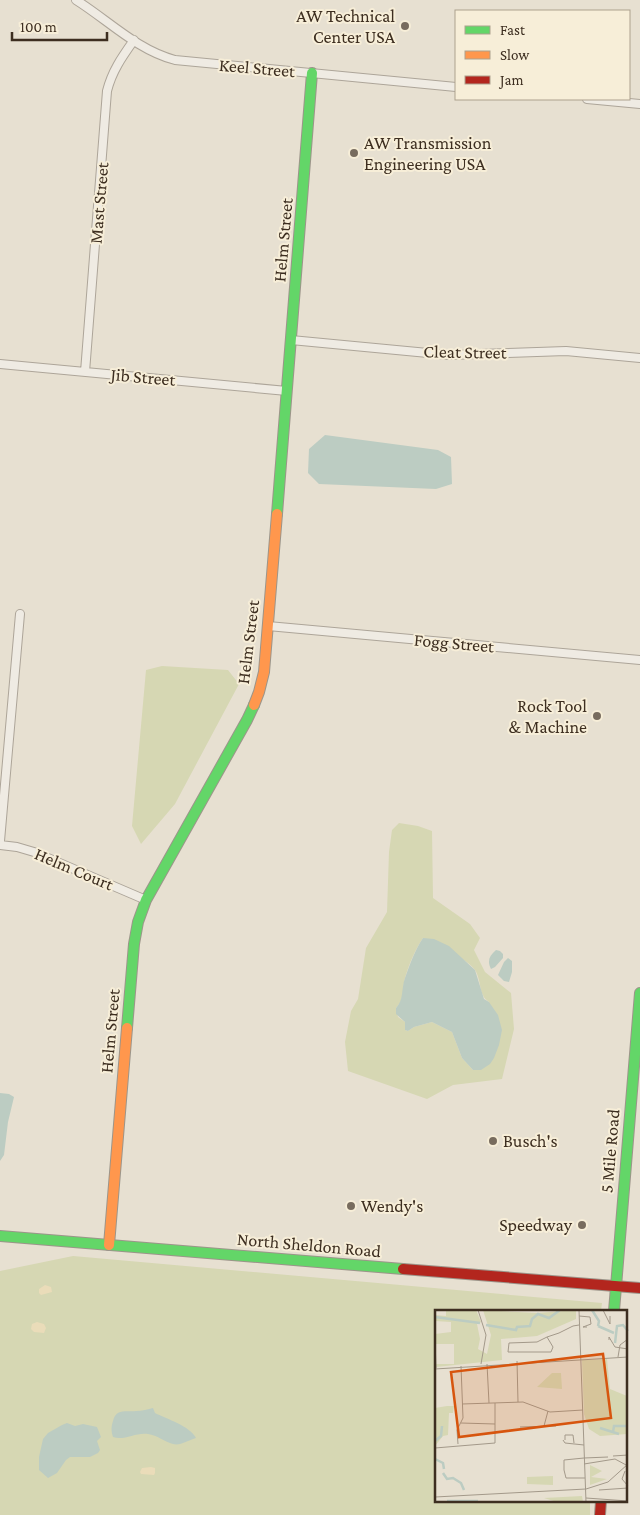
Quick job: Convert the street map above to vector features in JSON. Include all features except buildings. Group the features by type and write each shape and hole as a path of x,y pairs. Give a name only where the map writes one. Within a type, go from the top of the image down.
{"street":[{"name":"Keel Street","path":"76,0 154,53 175,60 455,87"},
{"name":"Mast Street","path":"85,372 107,91 115,67 134,40"},
{"name":"Helm Street","path":"109,1245 134,944 138,922 146,900 253,708 264,672 312,73"},
{"path":"598,100 640,104"},
{"name":"Cleat Street","path":"291,340 449,354 566,351 640,358"},
{"name":"Jib Street","path":"0,364 287,391"},
{"path":"0,843 20,614"},
{"name":"Fogg Street","path":"268,626 640,660"},
{"name":"Helm Court","path":"0,843 34,852 146,900"},
{"name":"5 Mile Road","path":"614,1310 640,993"},
{"name":"North Sheldon Road","path":"0,1236 640,1288"},
{"path":"600,1515 601,1502"}],"green space":[{"path":"162,666 228,670 239,684 175,804 141,844 132,826 146,670"},
{"path":"399,823 418,826 432,831 433,898 470,924 480,938 474,950 485,972 511,993 514,1029 502,1079 453,1085 427,1099 348,1071 345,1042 351,1011 358,999 366,948 387,912 389,852 392,830","holes":["423,938 459,957 471,966 477,974 483,996 489,1002 473,1070 462,1058 452,1032 432,1022 414,1027 408,1031 405,1030 405,1022 398,1017 396,1008 402,998 410,962"]},
{"path":"73,1256 602,1303 601,1310 435,1310 435,1502 590,1502 590,1515 0,1515 0,1271"}],"sand":[{"path":"45,1285 51,1287 52,1292 41,1295 39,1289"},
{"path":"37,1322 44,1324 46,1328 44,1333 34,1332 31,1329 32,1324"},
{"path":"142,1468 155,1468 154,1475 141,1474"}],"shaded area":[{"path":"325,435 438,450 451,457 452,484 436,489 319,484 308,473 309,449"},
{"path":"423,938 434,939 449,946 475,970 484,999 489,1002 498,1015 502,1030 499,1045 490,1064 481,1070 473,1070 462,1058 452,1032 432,1022 414,1027 408,1031 405,1030 405,1022 396,1014 405,978 415,952"},
{"path":"496,950 503,954 503,958 491,969 489,959"},
{"path":"508,958 512,961 512,972 509,982 504,981 498,975"},
{"path":"0,1093 9,1094 14,1097 8,1122 4,1155 0,1161"},
{"path":"153,1408 155,1413 184,1426 196,1438 182,1444 176,1444 148,1434 121,1438 113,1437 112,1425 116,1414 122,1411 140,1411"},
{"path":"67,1423 75,1426 83,1424 97,1427 101,1437 97,1441 100,1450 90,1457 70,1457 57,1473 48,1478 39,1470 39,1457 43,1439 48,1433"}],"traffic: fast":[{"path":"277,514 312,73"},
{"path":"127,1028 134,944 138,922 146,900 254,705"},
{"path":"614,1310 640,993"},
{"path":"0,1236 403,1269"}],"traffic: slow":[{"path":"254,705 264,672 277,514"},
{"path":"109,1245 127,1028"}],"traffic: jam":[{"path":"403,1269 640,1288"},
{"path":"600,1515 601,1502"}],"place":[{"name":"AW Technical Center USA","path":"405,26"},
{"name":"AW Transmission Engineering USA","path":"354,153"},
{"name":"Rock Tool & Machine","path":"597,716"},
{"name":"Busch's","path":"493,1141"},
{"name":"Wendy's","path":"351,1206"},
{"name":"Speedway","path":"582,1225"}]}
